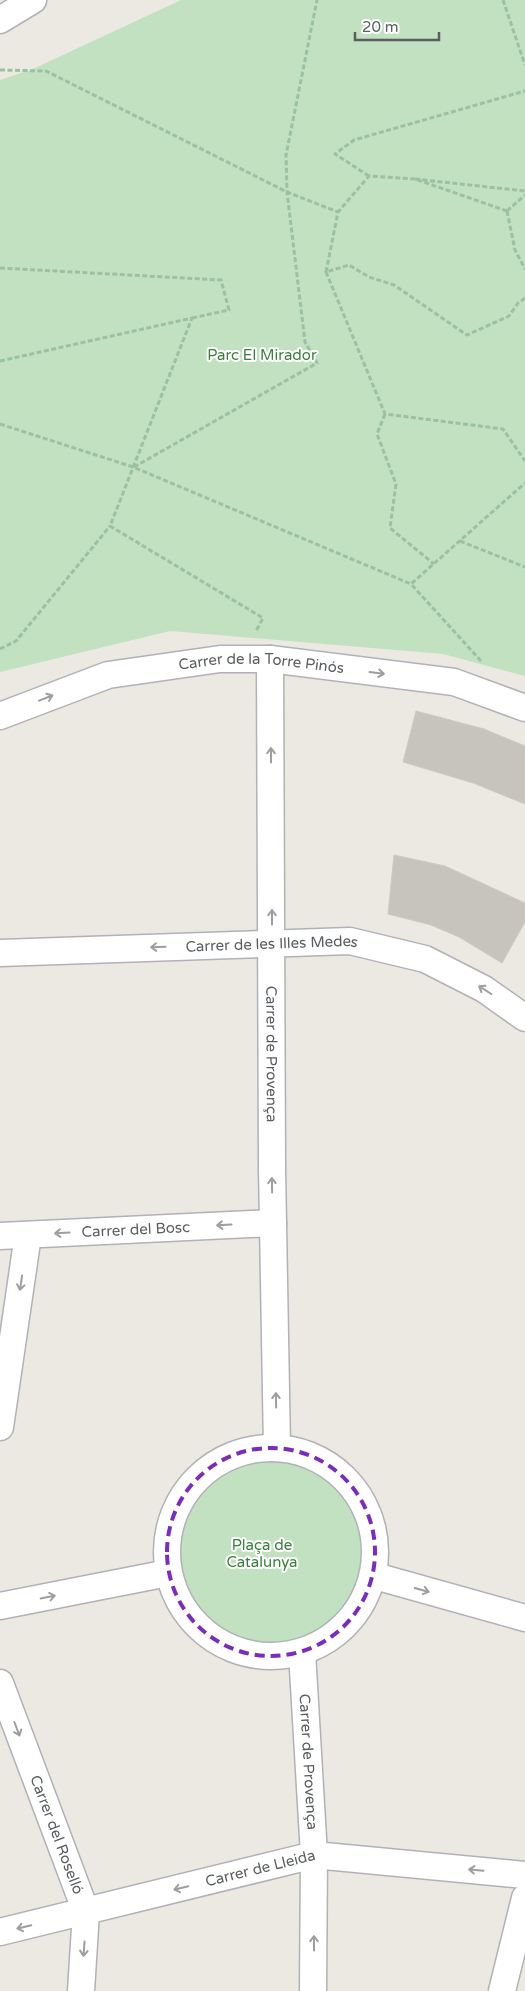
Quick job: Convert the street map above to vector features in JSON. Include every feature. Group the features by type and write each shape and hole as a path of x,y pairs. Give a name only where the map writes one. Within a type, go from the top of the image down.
{"street":[{"path":"0,20 33,0"},
{"name":"Carrer de la Torre Pinós","path":"0,716 108,675 220,659 270,659 454,682 525,708"},
{"name":"Carrer de Provença","path":"270,659 273,1223 277,1448"},
{"name":"Carrer de les Illes Medes","path":"0,953 350,941 425,959 484,989 525,1018"},
{"name":"Carrer del Bosc","path":"0,1236 273,1223"},
{"path":"0,1427 28,1235"},
{"path":"267,1446 277,1448 316,1456 344,1477 357,1492 372,1523 376,1541 375,1576 348,1623 320,1645 302,1652 267,1657 244,1654 210,1638 188,1616 168,1573 168,1533 174,1512 195,1479 210,1466 244,1450 267,1446"},
{"path":"0,1606 168,1573"},
{"path":"375,1576 525,1618"},
{"name":"Carrer de Provença","path":"302,1652 314,1855 313,1991"},
{"name":"Carrer del Roselló","path":"0,1683 86,1912 81,1991"},
{"name":"Carrer de Lleida","path":"0,1932 314,1855 525,1875"},
{"path":"502,1991 525,1898"}],"path":[{"path":"133,468 317,363 305,342 288,192 286,155 317,0"},
{"path":"503,0 525,65"},
{"path":"0,70 46,71 288,192 338,212"},
{"path":"525,90 354,140 335,154 369,176 525,191"},
{"path":"369,176 338,212 326,272 385,414 377,434 396,484 390,528 434,564"},
{"path":"415,179 507,211"},
{"path":"507,211 525,195"},
{"path":"507,211 515,250 525,269"},
{"path":"326,272 348,265 369,277 394,285 467,335 509,316 518,303 525,298"},
{"path":"0,268 221,280 229,310 0,361"},
{"path":"0,649 16,641 110,526 192,318"},
{"path":"385,414 503,429 525,461"},
{"path":"0,424 133,468 411,584 484,665"},
{"path":"411,584 525,483"},
{"path":"110,526 263,618 252,638"},
{"path":"460,541 525,567"}],"highlighted area":[{"path":"267,1447 316,1457 344,1477 357,1492 372,1523 375,1576 348,1623 320,1645 302,1652 267,1657 244,1654 210,1637 188,1616 168,1573 168,1533 174,1512 195,1479 210,1466 245,1450"}],"green space":[{"name":"Parc El Mirador","path":"181,0 525,0 525,676 443,654 170,631 0,672 0,80 33,69"},
{"name":"Plaça de Catalunya","path":"251,1453 271,1453 299,1460 317,1470 332,1482 344,1497 354,1515 361,1543 361,1563 354,1591 344,1609 332,1624 317,1636 299,1646 271,1653 251,1653 223,1646 205,1636 184,1617 168,1591 165,1582 161,1563 161,1543 168,1515 178,1497 197,1476 223,1460 232,1457"}],"building":[{"path":"416,711 484,729 525,746 525,804 473,783 403,762"},
{"path":"394,855 445,866 525,903 525,922 502,963 459,937 431,925 388,914"}]}
